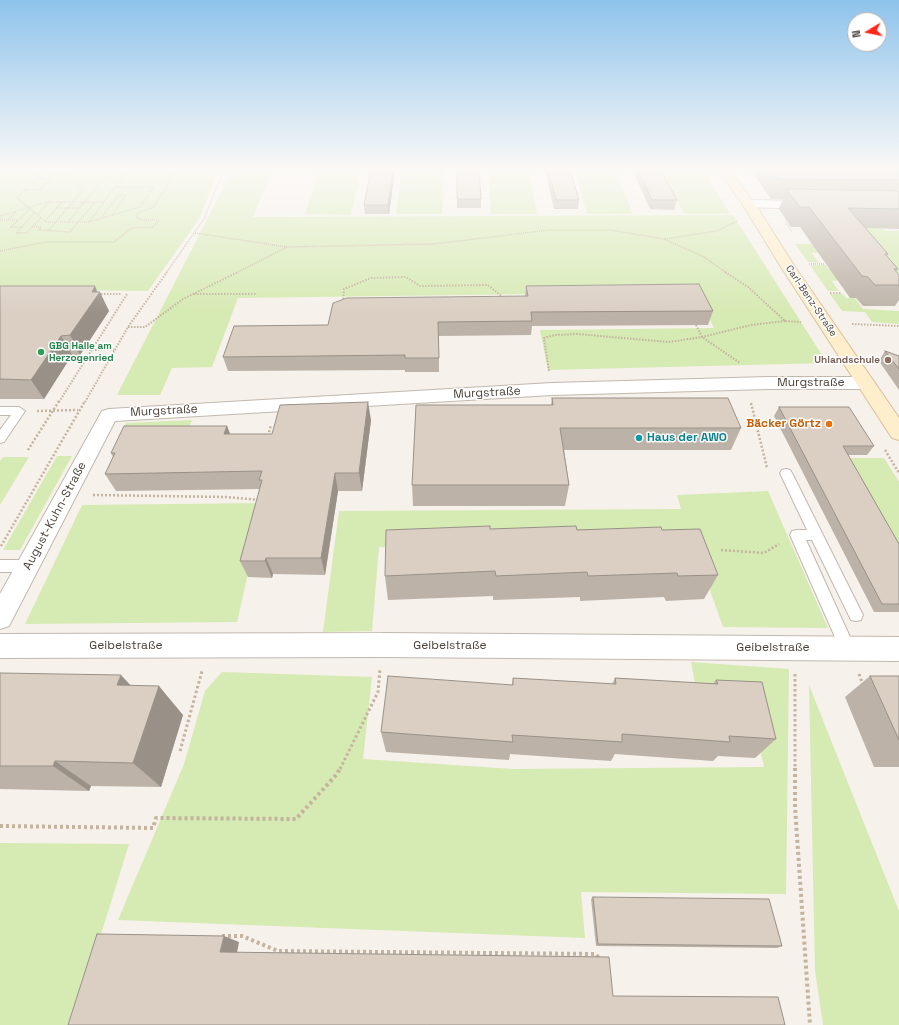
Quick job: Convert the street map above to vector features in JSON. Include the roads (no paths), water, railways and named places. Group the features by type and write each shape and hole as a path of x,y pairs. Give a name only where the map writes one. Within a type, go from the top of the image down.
{"street":[{"name":"Carl-Benz-Straße","path":"757,217 825,323 899,433"},
{"name":"Murgstraße","path":"109,414 552,389 746,383 866,383"},
{"name":"August-Kuhn-Straße","path":"0,618 109,414"},
{"name":"Geibelstraße","path":"0,646 383,645 899,649"}],"lane":[{"path":"0,411 19,411 0,439"},
{"path":"786,473 856,615"},
{"path":"816,535 797,535 847,648"},
{"path":"0,566 28,566"}],"place":[{"name":"GBG Halle am Herzogenried","path":"41,352"},
{"name":"Uhlandschule","path":"888,360"},
{"name":"Bäcker Görtz","path":"829,424"},
{"name":"Haus der AWO","path":"639,438"}]}
